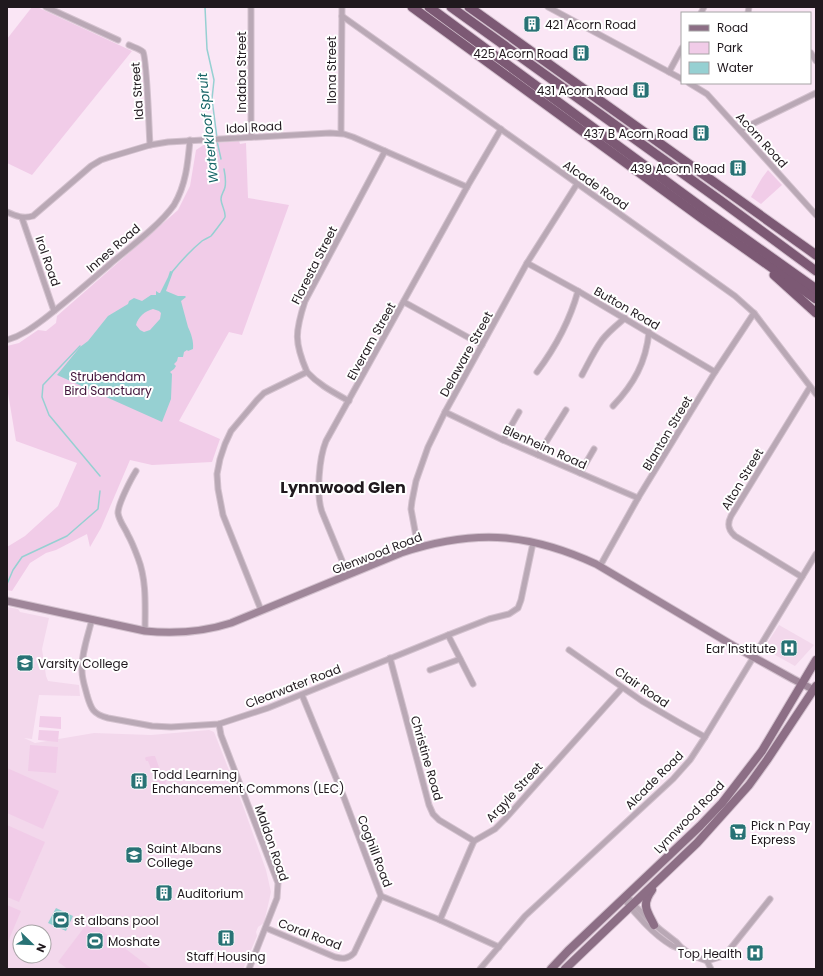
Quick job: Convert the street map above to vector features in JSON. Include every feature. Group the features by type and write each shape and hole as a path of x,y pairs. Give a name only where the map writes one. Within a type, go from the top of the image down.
{"highway":[{"path":"412,7 703,219 816,299"},
{"path":"429,7 708,212 816,289"},
{"path":"451,7 816,271"},
{"path":"469,7 816,255"},
{"path":"703,219 772,273 816,313"},
{"path":"783,231 816,259"},
{"path":"777,271 816,303"}],"main road":[{"name":"Lynnwood Road","path":"551,969 700,826 726,797 762,751 816,660"},
{"path":"802,684 816,668"},
{"name":"Lynnwood Road","path":"565,969 697,842 749,785 768,760 815,689"},
{"path":"654,925 647,912 646,900 659,879"}],"street":[{"path":"46,7 118,40"},
{"name":"Indaba Street","path":"251,7 251,137"},
{"name":"Ilona Street","path":"341,133 342,7"},
{"path":"548,7 681,78"},
{"name":"Alcade Road","path":"342,16 735,296 754,313 816,394"},
{"name":"Ida Street","path":"129,45 142,51 144,55 150,145"},
{"path":"669,72 681,50"},
{"path":"811,53 816,60"},
{"name":"Acorn Road","path":"691,84 707,94 816,215"},
{"path":"740,130 816,93"},
{"name":"Elveram Street","path":"348,575 320,506 319,489 323,449 326,441 467,187 501,129"},
{"name":"Idol Road","path":"22,218 29,218 36,215 97,162 110,156 150,145 190,140 341,133 350,135 467,187"},
{"name":"Innes Road","path":"7,340 22,335 54,311 147,232 171,208 177,198 185,177 190,140"},
{"name":"Floresta Street","path":"307,372 297,343 298,328 304,306 385,151"},
{"name":"Delaware Street","path":"418,547 411,509 416,481 428,447 445,412 527,263 577,184"},
{"path":"7,212 22,218"},
{"name":"Irol Road","path":"22,218 54,311"},
{"name":"Button Road","path":"527,263 625,318 715,372"},
{"path":"537,372 559,339 575,302 578,291"},
{"path":"404,302 482,345"},
{"name":"Blanton Street","path":"600,566 638,498 715,372 754,313"},
{"path":"582,375 603,339 625,318"},
{"path":"613,406 621,398 638,373 648,344 648,332"},
{"path":"261,610 223,515 218,489 217,470 230,434 233,428 257,400 266,392 307,372 321,385 349,401"},
{"name":"Alton Street","path":"802,577 735,536 729,530 728,524 731,516 810,386"},
{"path":"538,455 566,410"},
{"name":"Blenheim Road","path":"445,412 503,440 638,498"},
{"path":"503,440 519,412"},
{"path":"580,473 594,449"},
{"path":"136,470 118,512 141,566 144,583 145,631"},
{"name":"Glenwood Road","path":"7,600 145,631 172,633 200,630 226,624 418,547 474,538 506,538 555,548 575,554 600,566 754,657 802,684 815,689"},
{"name":"Clearwater Road","path":"92,619 82,660 82,672 89,703 92,710 96,714 108,718 152,726 171,727 219,724 264,710 448,635 489,619 509,614 518,608 521,600 533,543"},
{"name":"Alcade Road","path":"480,969 525,916 673,778 690,760 705,738 816,554"},
{"path":"448,635 473,684"},
{"name":"Clair Road","path":"570,650 622,688 705,738"},
{"name":"Christine Road","path":"390,658 428,805 433,814 439,820 474,841"},
{"path":"430,670 460,659"},
{"name":"Argyle Street","path":"474,841 495,829 505,819 622,688"},
{"name":"Coghill Road","path":"302,694 343,795 381,896 440,920 499,947"},
{"name":"Maldon Road","path":"219,724 278,883 277,898 249,969"},
{"path":"440,920 474,841"},
{"name":"Coral Road","path":"266,928 335,957 350,957 354,953 381,896"},
{"path":"626,897 658,936 672,946 707,961 711,969"},
{"path":"707,961 726,954 770,899"},
{"path":"632,905 654,925 678,943 682,949"}],"shaded area":[{"name":"Saint Albans College","path":"7,607 18,609 20,612 49,618 42,649 48,681 79,685 80,696 39,695 32,739 24,738 35,743 94,733 151,735 209,730 214,732 266,870 271,892 264,923 258,927 256,932 257,936 243,969 7,969"},
{"name":"Ear Institute","path":"779,625 814,645 795,666 768,651 766,645"}],"green space":[{"path":"32,7 37,7 132,51 32,175 7,163 7,39"},
{"name":"Strubendam Bird Sanctuary","path":"239,141 240,144 246,143 248,198 289,205 242,335 229,332 179,421 220,439 212,462 152,465 130,460 101,528 90,547 87,534 56,550 46,553 30,563 12,591 7,590 7,547 25,536 58,506 77,463 16,441 7,387 7,346 19,343 38,330 46,331 56,323 57,316 178,210 190,186 196,150 205,144"},
{"path":"768,170 782,185 761,204 751,197"},
{"path":"40,716 61,717 61,729 39,727"},
{"path":"39,730 59,731 58,742 38,740"},
{"path":"30,745 58,747 56,773 28,771"},
{"path":"155,756 161,773 169,774 164,787 159,789 148,761 146,761 145,758"},
{"path":"7,768 59,791 43,829 7,813"},
{"path":"7,825 45,842 19,902 7,897"},
{"path":"7,905 21,911 15,924 12,924 12,932 7,944"},
{"name":"Moshate","path":"89,921 152,969 68,969 58,962"}],"water":[{"path":"170,271 173,272 166,291 178,296 186,297 181,301 192,338 193,349 184,352 183,357 178,357 174,364 176,366 170,372 172,374 171,399 162,422 57,375 80,347 88,341 108,316 128,304 129,301 134,298 142,301 151,295 156,295 156,291 160,293","holes":["153,309 161,313 160,319 150,330 144,332 136,325 140,317 147,311"]},
{"name":"st albans pool","path":"56,908 73,916 66,931 48,923"}],"waterway":[{"name":"Waterkloof Spruit","path":"205,7 207,49 214,80 212,99 217,138"},
{"name":"Waterkloof Spruit","path":"217,141 221,159"},
{"name":"Waterkloof Spruit","path":"172,272 194,248 211,236 225,217 221,199 225,189 224,169"},
{"name":"Waterkloof Spruit","path":"80,346 43,385 42,397 49,415 100,476"},
{"name":"Waterkloof Spruit","path":"7,584 13,570 22,557 67,536 98,509 100,491"}],"place":[{"name":"421 Acorn Road","path":"532,24"},
{"name":"425 Acorn Road","path":"581,53"},
{"name":"431 Acorn Road","path":"641,90"},
{"name":"437 B Acorn Road","path":"701,133"},
{"name":"439 Acorn Road","path":"738,168"},
{"name":"Ear Institute","path":"789,648"},
{"name":"Varsity College","path":"25,663"},
{"name":"Todd Learning Enchancement Commons (LEC)","path":"139,781"},
{"name":"Pick n Pay Express","path":"738,832"},
{"name":"Saint Albans College","path":"134,855"},
{"name":"Auditorium","path":"164,893"},
{"name":"st albans pool","path":"61,920"},
{"name":"Staff Housing","path":"226,938"},
{"name":"Moshate","path":"95,941"},
{"name":"Top Health","path":"755,953"}],"district":[{"name":"Lynnwood Glen","path":"343,487"}]}
